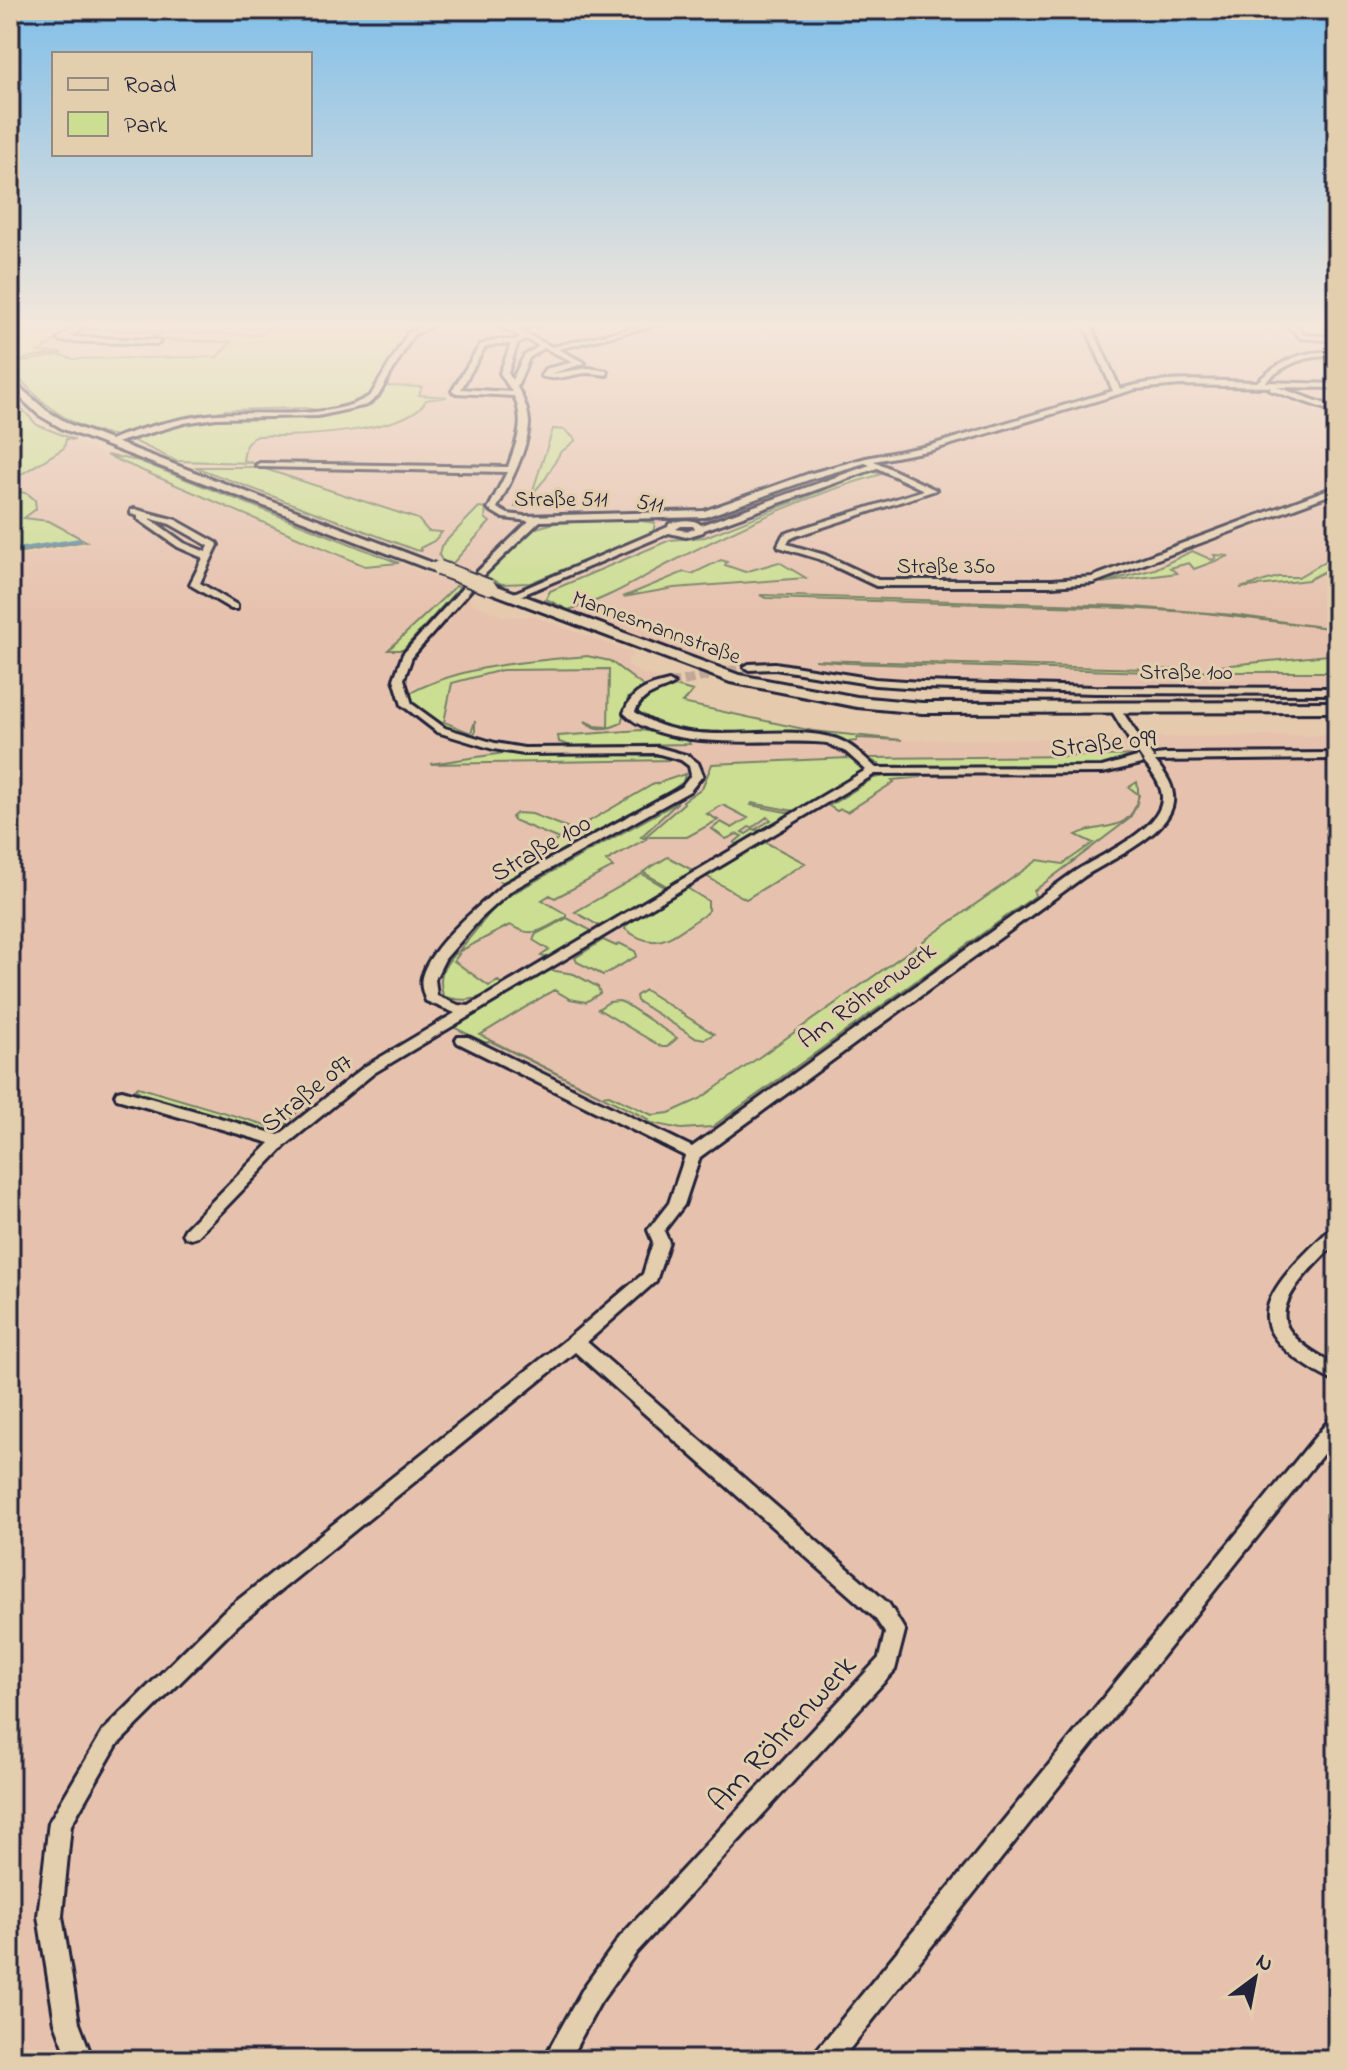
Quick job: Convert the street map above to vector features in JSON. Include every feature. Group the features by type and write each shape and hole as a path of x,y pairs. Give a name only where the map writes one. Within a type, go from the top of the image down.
{"main road":[{"name":"Mannesmannstraße","path":"54,420 394,552 735,679 857,702 922,708 1337,707"}],"street":[{"path":"109,443 192,420"},
{"name":"Straße 511","path":"526,420 512,470 492,509 506,516 537,519 620,516"},
{"path":"516,598 674,529 696,526 910,452 1020,420"},
{"path":"620,516 705,514 866,460 910,452"},
{"name":"Straße 350","path":"866,460 932,490 793,534 786,537 782,545 822,557 876,583 1069,582 1108,576 1337,489"},
{"path":"260,465 512,470"},
{"path":"696,526 785,485"},
{"path":"209,557 181,545 134,512 173,522 214,545 209,557 195,584 234,607"},
{"name":"511","path":"620,516 652,519 674,529"},
{"name":"Straße 100","path":"471,1011 440,1004 431,998 427,981 433,968 484,906 508,887 686,789 697,775 694,765 673,753 524,751 465,739 441,730 407,705 401,691 400,668 416,644 480,574 537,519"},
{"name":"Straße 100","path":"749,667 775,666 875,682 921,685 1095,690 1337,691"},
{"path":"471,1011 873,771 850,750 829,740 672,734 637,722 629,713 636,697 645,690 669,684"},
{"name":"Am Röhrenwerk","path":"693,1154 1086,869 1155,827 1166,810 1168,799 1161,776 1115,708"},
{"name":"Straße 099","path":"873,771 1103,770 1137,760 1165,757 1337,756"},
{"name":"Straße 097","path":"191,1233 281,1141 369,1070 471,1011"},
{"path":"81,2060 67,2023 50,1916 60,1822 110,1738 231,1618 575,1342 650,1277 661,1242 656,1230 676,1205 693,1154 463,1040"},
{"path":"122,1095 281,1141"},
{"path":"1337,1232 1274,1306 1276,1327 1289,1341 1337,1375"},
{"name":"Am Röhrenwerk","path":"555,2060 592,1995 628,1945 888,1663 895,1631 882,1611 575,1342"},
{"path":"825,2060 1330,1448 1337,1423"}],"shaded area":[{"path":"356,420 1337,420 1337,693 995,693 891,689 837,682 743,660 698,657 550,603 546,599 550,590 530,583 497,582 415,550 284,481 246,467 259,466 261,461 236,463 245,431 343,426"},
{"path":"65,438 364,566 399,563 471,591 467,596 472,603 502,616 534,616 635,654 628,660 628,665 637,671 693,691 682,703 753,720 813,731 908,740 1337,735 1337,2060 10,2060 10,557 102,543 81,544 83,538 60,526 24,518 33,512 17,490 10,489 10,481 56,453"}],"green space":[{"path":"10,420 32,420 37,425 75,440 66,439 64,448 10,481"},
{"path":"69,420 185,420 118,436"},
{"path":"397,420 362,429 253,437 246,445 243,460 253,463 176,461 132,440 158,427 191,421"},
{"path":"553,429 565,430 576,440 560,453 546,478 521,507 515,507 523,492 532,493"},
{"path":"106,455 139,461 399,563 365,566"},
{"path":"195,467 259,467 418,519 428,531 442,532 434,541 420,548 421,551 415,550"},
{"path":"869,472 885,473 777,511 596,601 568,610 546,599 550,591 670,540 705,537"},
{"path":"10,489 28,494 35,500 36,509 24,518 49,521 86,541 10,554"},
{"path":"479,507 486,508 485,518 490,522 453,563 443,562 439,555 441,546"},
{"path":"629,519 655,523 653,533 530,583 502,584 483,576 536,528 555,523"},
{"path":"1192,551 1212,560 1216,558 1214,555 1229,556 1194,569 1189,563 1170,568 1177,573 1101,583 1155,569"},
{"path":"1337,555 1337,565 1308,580 1240,588 1278,577 1298,577"},
{"path":"721,560 727,562 725,565 745,572 779,562 806,578 674,588 623,597 684,572 692,574"},
{"path":"456,586 460,587 403,650 388,650"},
{"path":"760,595 1121,606 1234,615 1337,629 1205,613 1125,608 766,598"},
{"path":"1337,654 1337,672 1152,672 815,660 1223,671 1222,666"},
{"path":"587,656 610,661 643,686 628,698 621,723 617,725 607,728 597,728 585,721 608,727 609,669 502,670 452,683 444,722 471,733 475,721 472,735 428,718 410,697 412,692 432,683 475,670"},
{"path":"675,686 693,691 682,703 813,731 902,740 857,738 857,741 845,742 820,735 679,731 663,728 637,714 640,699 654,690"},
{"path":"641,730 687,738 690,744 571,746 559,742 558,736"},
{"path":"504,753 667,756 672,760 430,764"},
{"path":"1173,755 1129,759 1098,767 904,769 884,767 867,758"},
{"path":"848,758 863,767 862,774 800,812 752,803 796,814 764,833 756,829 771,820 767,817 749,827 742,832 746,834 754,829 762,833 740,847 734,843 742,836 737,834 726,839 712,829 721,822 732,828 748,818 723,805 707,814 718,820 687,837 645,837 683,801 702,788 712,764"},
{"path":"685,774 683,782 665,795 504,883 497,879 559,839 513,820 517,813 532,814 574,830 652,785"},
{"path":"893,775 922,777 892,780 894,782 847,812 829,806 874,778"},
{"path":"1137,782 1138,788 1138,794 1129,787"},
{"path":"678,802 641,837 646,839 606,861 613,867 555,898 550,895 542,900 566,914 566,917 532,932 510,925 458,952 493,909 510,895"},
{"path":"1134,809 1129,819 1034,891 1035,896 712,1127 681,1129 647,1122 648,1119 490,1041 486,1043 453,1027 549,970 574,974 598,987 600,993 586,1002 570,999 554,990 480,1035 602,1096 609,1095 652,1115 669,1113 700,1099 1038,860 1063,864 1093,843 1076,835 1122,822"},
{"path":"765,842 805,863 746,899 706,876"},
{"path":"668,857 696,872 670,888 643,872"},
{"path":"642,874 668,889 603,928 575,912"},
{"path":"687,888 708,901 708,911 703,916 674,935 656,941 637,937 625,929 627,924"},
{"path":"567,918 594,932 550,959 541,956 549,950 533,940 536,934"},
{"path":"603,940 616,946 619,943 635,951 637,956 603,975 577,962 575,958"},
{"path":"455,953 459,954 454,961 489,986 498,981 503,985 474,999 459,1000 443,996 442,973"},
{"path":"645,990 714,1034 705,1039 694,1037 637,1001 636,996"},
{"path":"619,1001 677,1038 667,1047 662,1047 598,1009 609,1002"},
{"path":"138,1087 279,1129 295,1109 298,1111 282,1129 269,1131 147,1096 135,1089"}],"waterway":[{"path":"10,551 80,540"}],"tunnel":[{"path":"669,684 749,667"}]}
